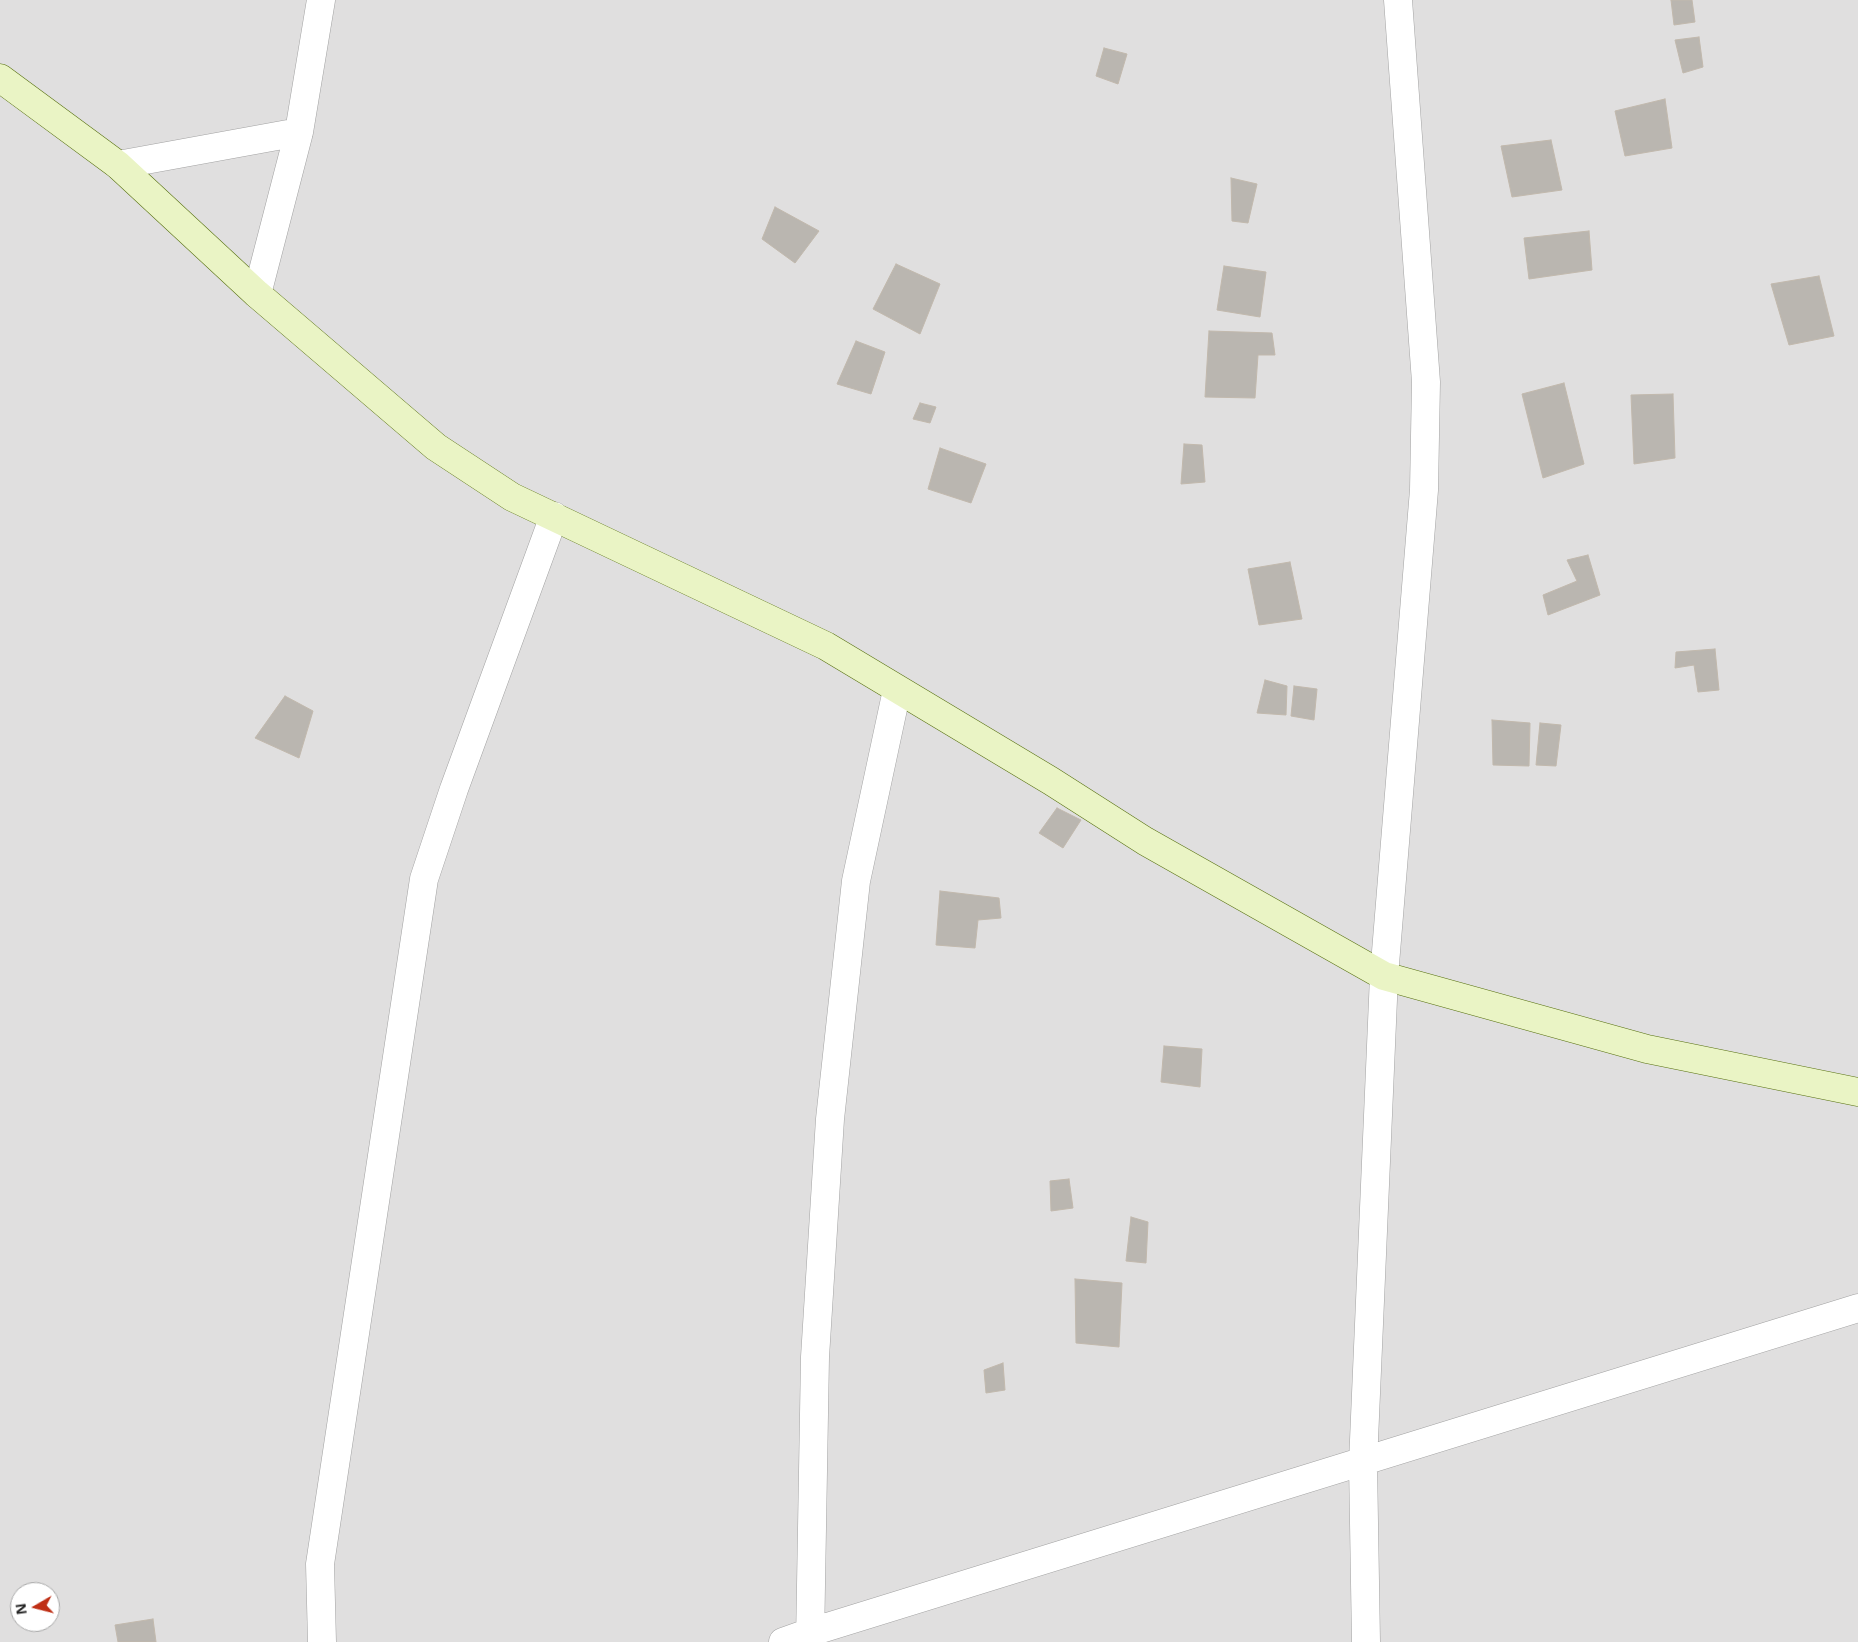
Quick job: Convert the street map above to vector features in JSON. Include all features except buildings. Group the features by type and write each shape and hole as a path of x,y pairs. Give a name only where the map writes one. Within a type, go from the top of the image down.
{"street":[{"path":"257,294 299,132 321,0"},
{"path":"1366,1642 1363,1463 1384,976 1424,480 1426,382 1398,0"},
{"path":"0,78 118,165 257,294 436,447 512,497 826,646 896,690 1051,780 1146,841 1384,976 1647,1049 1858,1092"},
{"path":"118,165 299,132"},
{"path":"322,1642 320,1564 424,879 457,780 554,516"},
{"path":"811,1637 815,1357 830,1119 856,881 896,690"},
{"path":"783,1642 811,1637 1858,1308"}],"shaded area":[{"path":"0,0 1858,0 1858,1642 0,1642"}]}
